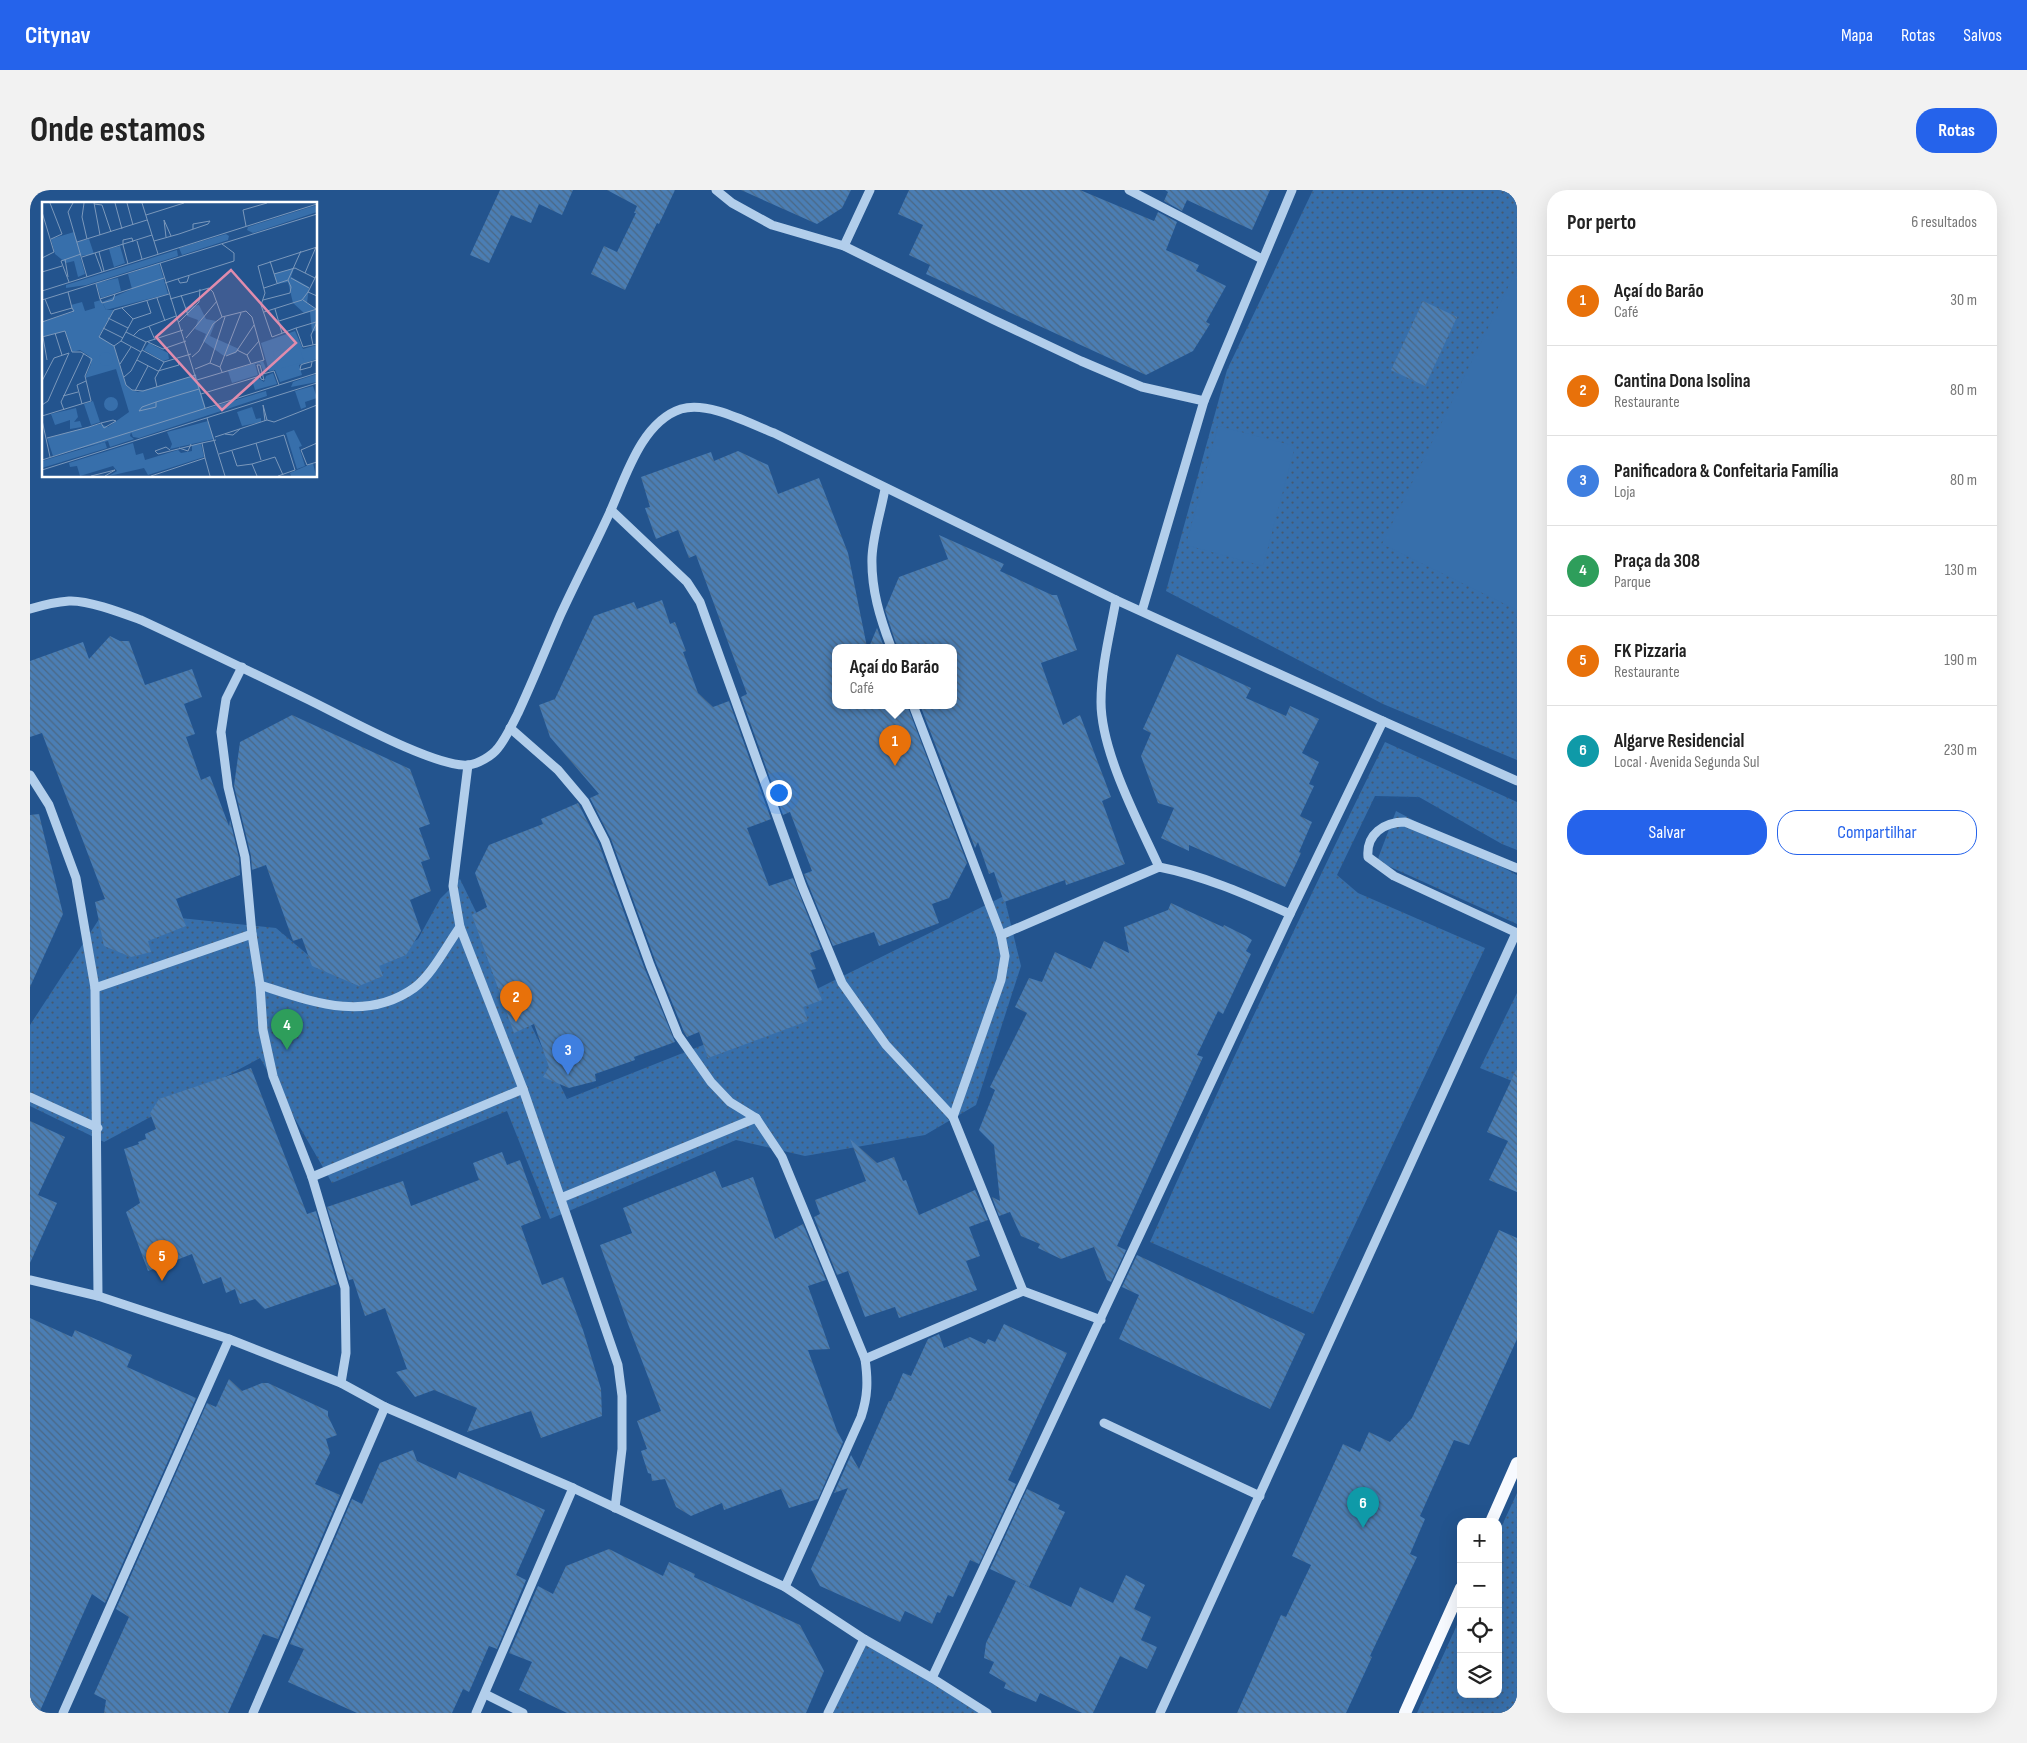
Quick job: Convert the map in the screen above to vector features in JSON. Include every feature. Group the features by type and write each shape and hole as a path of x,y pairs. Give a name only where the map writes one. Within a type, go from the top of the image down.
{"main road":[{"path":"1492,1518 1517,1463"},
{"path":"1405,1713 1457,1597"}],"street":[{"path":"716,190 732,203 772,225 844,246 994,320 1142,387 1204,401"},
{"path":"844,246 870,190"},
{"path":"1129,190 1262,259"},
{"path":"1142,611 1204,401 1292,190"},
{"path":"30,609 46,604 71,601 107,609 141,620 441,762 468,765 484,759 498,749 510,728 536,676 560,616 611,510 638,448 650,432 667,418 682,409 704,408 726,413 774,433 885,489 1116,600 1517,782"},
{"path":"885,489 872,556 873,584 880,618 890,644"},
{"path":"611,510 687,582 700,602 802,886 842,983 886,1045 952,1117 1023,1290"},
{"path":"1116,600 1101,702 1104,725 1124,790 1159,867"},
{"path":"242,667 226,700 221,732 228,787 244,857 264,1030 273,1076 312,1177 345,1288 346,1353 341,1383"},
{"path":"915,709 1001,936 1005,956 1001,980 952,1117"},
{"path":"932,1678 1290,914 1383,721"},
{"path":"510,728 558,770 585,802 605,840 650,965 678,1035 711,1082 730,1102 756,1118 782,1157 865,1359 868,1384 867,1400 862,1417 785,1587"},
{"path":"468,765 453,886 460,927 523,1088 618,1365 622,1396 622,1450 615,1508"},
{"path":"30,775 49,804 76,878 95,988 98,1128 98,1296"},
{"path":"1160,1713 1517,933 1394,876 1368,857 1367,849 1374,833 1384,826 1395,822 1405,822 1517,868"},
{"path":"1001,936 1159,867 1187,872 1290,914"},
{"path":"260,985 315,1003 345,1008 366,1006 394,999 415,987 432,967 460,927"},
{"path":"95,988 252,934"},
{"path":"312,1177 523,1088"},
{"path":"30,1097 98,1128"},
{"path":"560,1198 756,1118"},
{"path":"30,1280 98,1296 229,1339 341,1383 385,1407 572,1488 785,1587 864,1639 932,1678 986,1713"},
{"path":"865,1359 1023,1290 1101,1320"},
{"path":"63,1713 229,1339"},
{"path":"253,1713 385,1407"},
{"path":"1104,1423 1260,1496"},
{"path":"476,1713 572,1488"},
{"path":"828,1713 864,1639"},
{"path":"485,1694 523,1713"}],"shaded area":[{"path":"1313,190 1517,190 1517,760 1383,704 1166,591 1227,370"},
{"path":"1517,269 1517,610 1382,544"},
{"path":"1218,426 1295,446 1263,566 1186,545"},
{"path":"1385,742 1517,802 1517,850 1502,844 1419,797 1375,796 1337,875 1358,893 1485,948 1313,1314 1150,1242 1236,1053"},
{"path":"1396,811 1517,875 1517,924 1377,861"},
{"path":"460,879 567,1099 708,1043 1004,896 1021,966 976,1105 925,1135 805,1156 736,1140 550,1219 507,1111 332,1183 260,1058 104,1142 30,1106 30,1025 105,910 276,928 327,971 380,964 418,939 440,899"},
{"path":"1517,993 1517,1083 1480,1068"},
{"path":"1517,1493 1517,1713 1417,1713 1457,1625 1457,1698 1502,1698 1502,1525"},
{"path":"864,1639 987,1713 828,1713"}],"building":[{"path":"500,190 573,190 562,215 539,204 531,223 511,215 489,263 470,255"},
{"path":"607,190 675,190 625,290 591,274 604,246 617,252 636,213 634,213 637,206"},
{"path":"741,190 851,190 842,208 817,224"},
{"path":"909,190 1080,190 1154,221 1158,212 1177,222 1166,250 1199,265 1196,271 1226,286 1206,322 1210,324 1193,351 1146,375 926,274 930,265 909,255 923,225 898,214"},
{"path":"1165,190 1270,190 1252,230 1187,200 1182,211 1164,201 1168,192"},
{"path":"1423,301 1457,317 1425,386 1391,370"},
{"path":"738,451 768,465 778,494 819,478 848,553 866,644 832,644 832,709 909,709 967,863 949,898 932,904 939,923 879,946 874,932 833,946 804,874 812,871 790,812 783,815 741,697 747,694 696,555 689,558 678,530 656,539 645,508 650,507 641,477 711,452 714,461"},
{"path":"939,535 1004,564 1000,571 1052,595 1057,595 1077,650 1041,663 1063,725 1080,715 1111,797 1102,801 1125,864 1066,885 1065,880 1004,902 994,872 989,874 978,842 975,848 922,709 957,709 957,644 896,644 885,610 899,577 948,559"},
{"path":"662,600 670,624 675,622 686,651 683,652 698,693 713,707 729,701 771,819 747,828 769,886 793,878 821,949 810,953 816,969 811,970 822,1000 803,1007 808,1021 708,1058 699,1032 687,1037 684,1032 656,963 611,839 590,798 599,794 550,737 539,705 555,699 594,616 634,602 637,609"},
{"path":"877,628 883,644 870,644"},
{"path":"110,636 120,641 129,641 145,685 192,669 202,697 184,704 195,734 186,737 201,780 210,776 229,826 230,820 239,858 240,875 176,899 186,926 148,941 151,952 131,957 104,946 95,902 105,899 42,733 30,737 30,661 83,642 89,659"},
{"path":"1177,654 1251,688 1246,698 1286,716 1290,706 1319,719 1302,753 1319,762 1309,784 1314,786 1300,816 1312,822 1299,852 1301,853 1285,887 1189,845 1189,851 1161,838 1174,808 1158,803 1141,756 1151,733 1143,729"},
{"path":"292,715 410,769 430,824 419,828 430,859 421,862 431,891 410,900 421,931 406,955 379,966 383,976 359,986 312,966 302,938 293,941 266,865 252,870 251,856 234,786 240,742"},
{"path":"578,803 599,844 644,967 675,1042 634,1057 635,1060 595,1074 596,1081 569,1088 543,1077 549,1067 534,1024 514,1033 472,915 487,907 475,873 489,845 543,824 541,819"},
{"path":"39,814 63,914 30,987 30,815"},
{"path":"1171,903 1246,936 1252,940 1246,951 1251,954 1223,1014 1218,1011 1197,1055 1203,1057 1117,1246 1126,1250 1111,1282 1107,1280 1094,1247 1061,1259 1038,1248 1040,1244 1021,1236 1010,1212 999,1216 992,1197 1000,1201 994,1145 979,1130 995,1090 990,1087 1027,1013 1015,1007 1029,978 1042,982 1055,952 1091,969 1104,941 1129,953 1124,927 1168,910"},
{"path":"251,1068 307,1214 316,1211 337,1284 265,1309 255,1299 240,1304 235,1289 226,1293 221,1277 203,1284 192,1254 148,1271 126,1212 140,1203 124,1149 139,1144 138,1142 146,1139 145,1134 156,1129 150,1113 159,1099"},
{"path":"1517,1068 1517,1192 1489,1180 1508,1141 1487,1132"},
{"path":"30,1121 65,1137 38,1195 57,1203 30,1263"},
{"path":"850,1139 877,1163 894,1157 903,1181 906,1180 919,1215 975,1190 988,1220 969,1227 980,1256 966,1261 977,1290 899,1318 895,1307 865,1317 848,1271 837,1275 814,1217 820,1214 815,1200 866,1181"},
{"path":"502,1152 507,1165 520,1160 541,1218 521,1226 542,1285 563,1277 583,1330 601,1389 602,1416 541,1438 531,1411 467,1432 477,1408 434,1390 415,1397 396,1372 407,1369 385,1308 365,1316 353,1279 349,1280 327,1207 403,1181 411,1206 479,1180 473,1163"},
{"path":"715,1171 722,1188 753,1177 775,1239 803,1224 826,1280 808,1286 830,1349 808,1350 837,1431 843,1442 818,1499 789,1508 781,1489 724,1510 722,1503 691,1516 676,1507 665,1479 652,1481 651,1474 648,1473 641,1451 647,1449 637,1421 661,1411 600,1245 632,1233 623,1208"},
{"path":"1499,1230 1517,1238 1517,1339 1469,1445 1454,1440 1420,1516 1425,1519 1410,1554 1417,1557 1370,1656 1372,1657 1346,1713 1237,1713 1281,1615 1286,1617 1311,1565 1292,1556 1343,1444 1360,1452 1369,1432 1390,1442 1412,1418"},
{"path":"1137,1255 1305,1334 1270,1409 1119,1339 1139,1295 1122,1287"},
{"path":"30,1318 72,1337 75,1330 132,1355 127,1367 196,1398 105,1603 92,1594 39,1713 30,1713"},
{"path":"1004,1324 1067,1353 1008,1480 1016,1484 979,1564 970,1560 953,1597 948,1595 940,1613 937,1612 932,1624 905,1611 900,1622 820,1586 811,1569 848,1488 834,1493 851,1455 859,1469 903,1373 911,1376 928,1339 939,1334 944,1348 970,1337 985,1344 988,1339 995,1342"},
{"path":"229,1379 242,1391 262,1383 268,1383 328,1411 328,1416 337,1435 326,1439 330,1453 315,1484 340,1495 278,1639 263,1634 228,1713 104,1713 106,1700 94,1694 129,1617 116,1609 207,1403 216,1407"},
{"path":"413,1450 417,1461 456,1479 459,1472 545,1510 516,1575 526,1580 497,1649 489,1646 469,1692 463,1689 452,1713 357,1713 288,1682 304,1649 290,1644 352,1499 362,1504 380,1463"},
{"path":"1027,1489 1060,1505 1058,1509 1065,1512 1029,1587 990,1569"},
{"path":"609,1549 663,1576 669,1562 695,1574 694,1577 800,1625 824,1671 806,1713 567,1713 519,1690 532,1662 509,1653 538,1586 553,1594 566,1566"},
{"path":"1126,1575 1145,1585 1134,1609 1151,1617 1141,1640 1157,1647 1147,1669 1120,1656 1093,1713 1082,1713 1040,1693 1036,1702 1004,1688 1006,1683 989,1673 994,1662 984,1658 986,1643 1016,1581 1071,1607 1080,1587 1113,1603"}],"place":[{"name":"Açaí do Barão","path":"895,766"},
{"name":"Cantina Dona Isolina","path":"516,1022"},
{"name":"Praça da 308","path":"287,1050"},
{"name":"Panificadora & Confeitaria Família","path":"568,1075"},
{"name":"FK Pizzaria","path":"162,1281"},
{"name":"Algarve Residencial","path":"1363,1528"}]}
